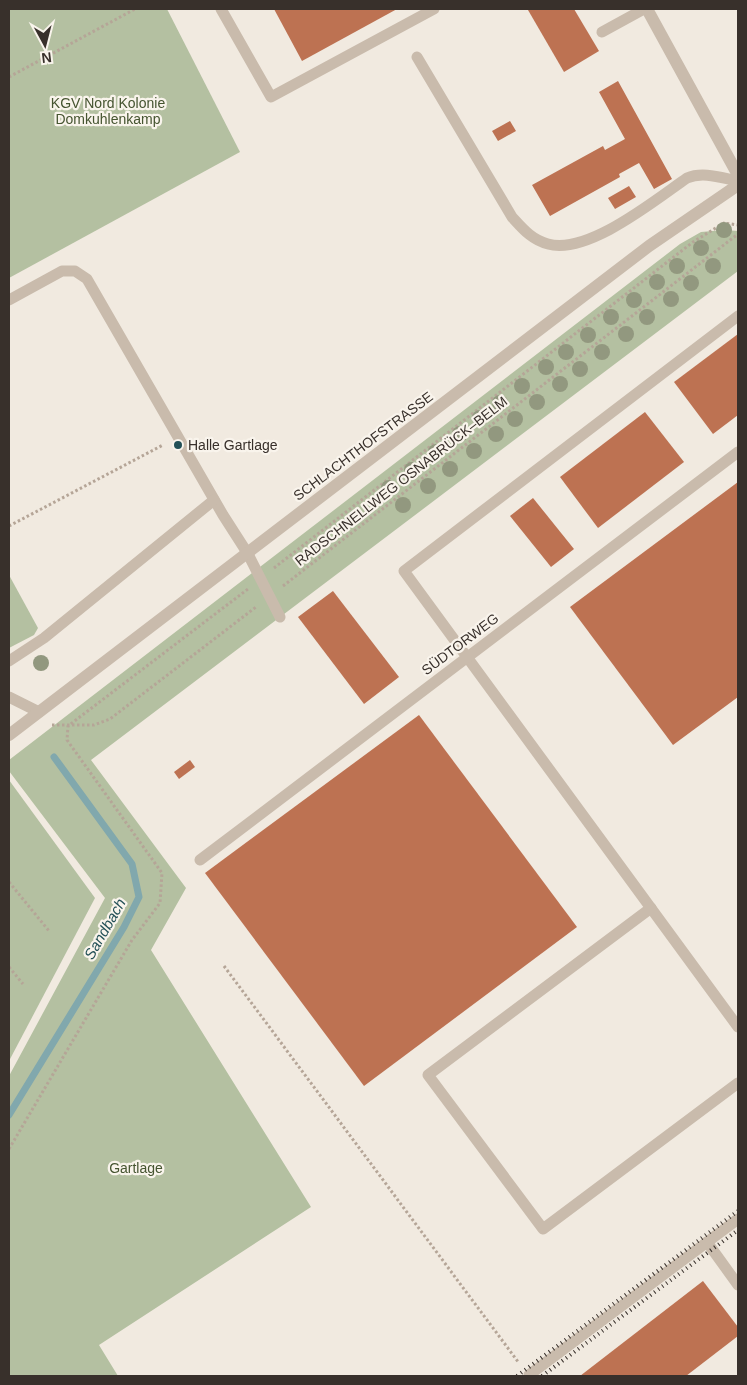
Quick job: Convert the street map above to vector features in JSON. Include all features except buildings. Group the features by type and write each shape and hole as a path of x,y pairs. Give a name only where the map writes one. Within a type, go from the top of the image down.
{"street":[{"path":"646,9 738,174"},
{"name":"SCHLACHTHOFSTRASSE","path":"9,735 649,246 738,185"}],"lane":[{"path":"221,9 271,97 434,9"},
{"path":"602,32 646,9"},
{"path":"417,57 512,217 527,234 549,244 576,245 620,224 695,174 738,181"},
{"path":"9,300 62,272 76,271 86,279 214,500 262,578 280,616"},
{"path":"738,316 404,571 738,1027"},
{"name":"SÜDTORWEG","path":"200,860 738,452"},
{"path":"9,661 44,638 214,500"},
{"path":"9,697 39,712"},
{"path":"651,908 428,1075 543,1228 738,1083"},
{"path":"529,1376 738,1219"},
{"path":"707,1242 738,1285"}],"path":[{"path":"9,77 135,9"},
{"path":"9,1148 132,940 160,904 162,873 67,740 68,726 262,578 693,242 724,222 738,225"},
{"name":"RADSCHNELLWEG OSNABRÜCK–BELM","path":"68,726 94,725 110,719 738,234"},
{"path":"9,526 178,437"},
{"path":"9,882 49,931"},
{"path":"224,966 529,1376"},
{"path":"9,967 23,984"}],"green space":[{"name":"KGV Nord Kolonie Domkuhlenkamp","path":"9,9 167,9 240,152 9,278"},
{"name":"Gartlage","path":"738,231 738,271 91,760 186,888 151,950 311,1207 99,1345 118,1376 9,1376 9,1076 105,898 9,771 9,760 680,244 701,232"},
{"path":"9,575 38,628 34,635 9,648"},
{"path":"9,780 95,898 9,1061"}],"waterway":[{"name":"Sandbach","path":"9,1115 124,927 139,897 132,864 54,757"}],"railway":[{"path":"517,1376 738,1211"},
{"path":"542,1376 738,1230"}],"place":[{"name":"Halle Gartlage","path":"178,445"}]}
